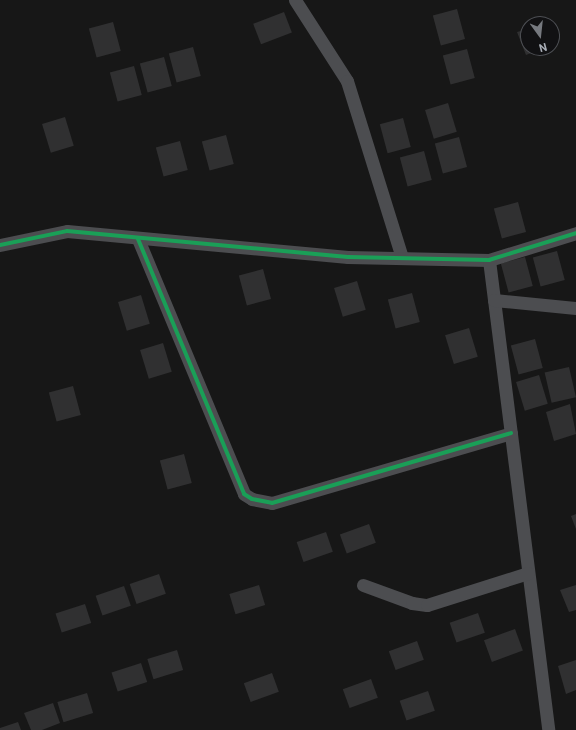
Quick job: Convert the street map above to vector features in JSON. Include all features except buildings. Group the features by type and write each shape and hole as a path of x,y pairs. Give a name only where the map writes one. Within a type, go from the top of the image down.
{"street":[{"path":"295,0 347,81 402,258"},
{"path":"0,245 67,231 138,239 348,257 489,260 576,233"},
{"path":"138,239 244,494 252,499 272,503 511,433"},
{"path":"489,260 548,730"},
{"path":"494,300 576,308"},
{"path":"363,585 412,604 427,605 528,573"}],"cycle path":[{"path":"0,245 67,231 348,257 489,260 576,233"},
{"path":"138,239 244,494 252,499 272,503 511,433"}]}
